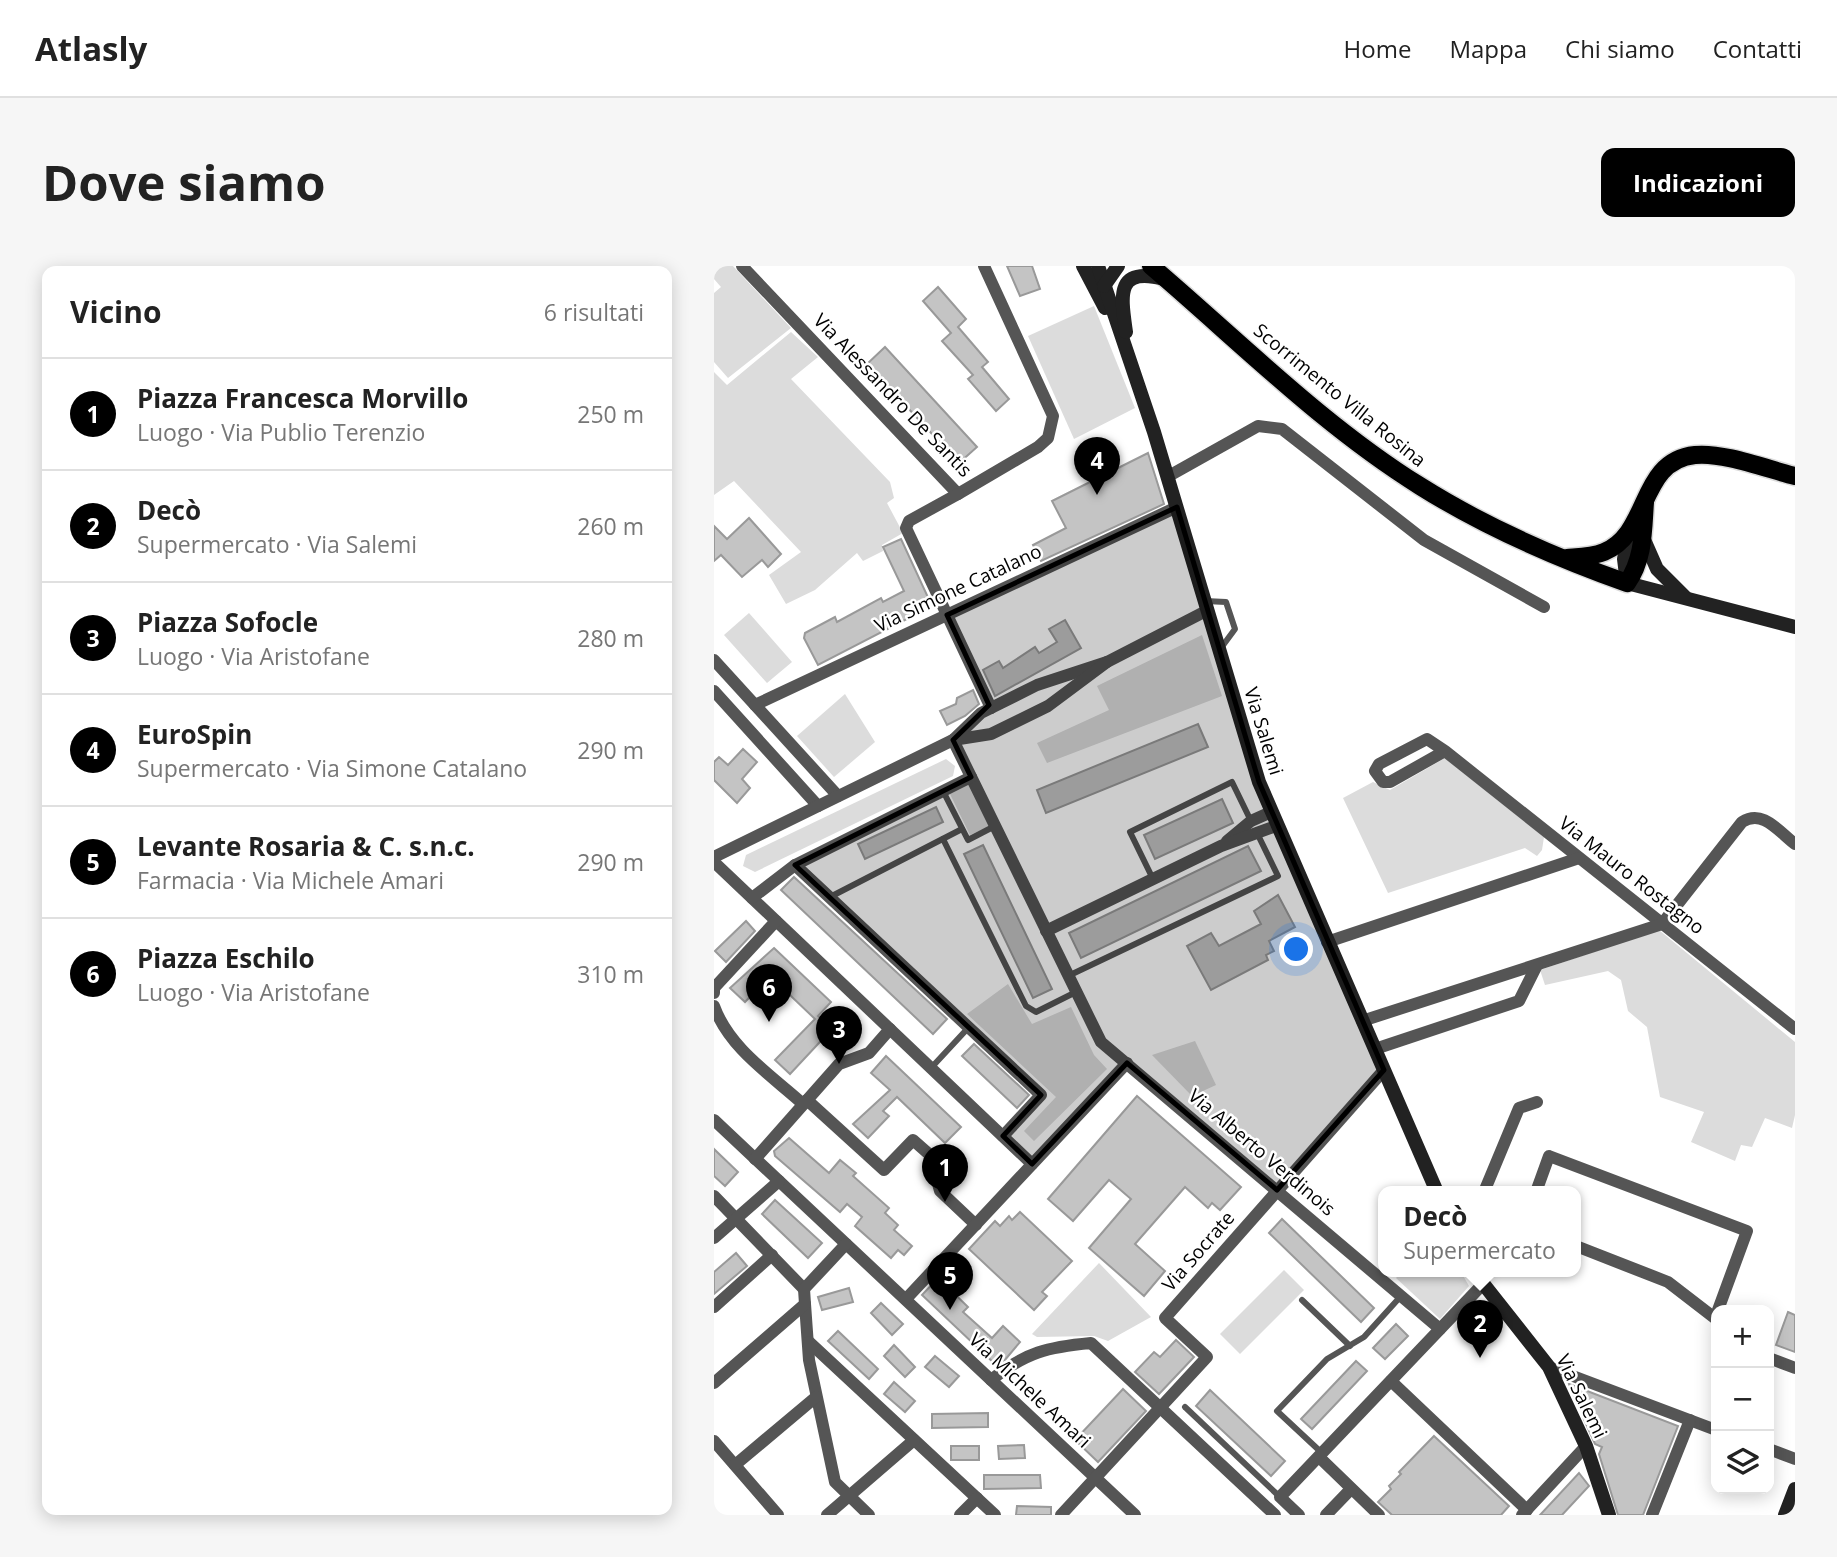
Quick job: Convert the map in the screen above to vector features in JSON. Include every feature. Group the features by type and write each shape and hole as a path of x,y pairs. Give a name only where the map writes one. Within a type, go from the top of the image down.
{"main road":[{"name":"Scorrimento Villa Rosina","path":"1151,266 1317,408 1418,485 1514,538 1560,559 1627,583"},
{"path":"1627,583 1636,571 1636,533 1649,486 1668,465 1698,455 1795,476"},
{"path":"1560,559 1591,556 1607,551 1636,533"}],"street":[{"name":"Via Alessandro De Santis","path":"742,266 958,494 1038,447 1053,427 1053,416 984,266"},
{"path":"1083,266 1119,336"},
{"name":"Via Salemi","path":"1098,266 1177,507 1273,819 1436,1186"},
{"path":"1104,286 1118,266"},
{"path":"1131,365 1122,305 1124,286 1132,277 1140,275 1168,280"},
{"path":"1167,477 1258,426 1282,429 1424,540 1544,607"},
{"path":"958,494 909,521 906,528 991,708"},
{"name":"Via Simone Catalano","path":"755,705 1177,507"},
{"path":"1636,533 1657,569 1686,598"},
{"name":"Scorrimento Villa Rosina","path":"1627,583 1795,627"},
{"path":"1032,1164 714,859 953,740 991,734 1048,706 1107,662 1207,605"},
{"path":"714,660 838,796"},
{"path":"953,740 981,713 1037,685 1107,662"},
{"path":"714,691 818,806"},
{"path":"1427,739 1445,751 1391,782 1383,782 1377,778 1375,771 1379,764 1427,739"},
{"name":"Via Alberto Verdinois","path":"953,740 1101,1042 1378,1276"},
{"name":"Via Mauro Rostagno","path":"1445,751 1662,924 1792,1021"},
{"path":"752,898 795,865 971,777"},
{"path":"1362,1021 1662,924 1742,822 1751,816 1761,817 1795,844"},
{"path":"1221,846 1251,821 1273,819"},
{"path":"1046,931 1221,846 1258,835 1273,819"},
{"path":"1327,942 1579,858"},
{"path":"795,865 1041,1095 1003,1136"},
{"path":"714,993 714,988 776,921"},
{"path":"1374,1049 1519,1001 1537,965"},
{"path":"714,1006 720,1023 733,1041 884,1170 913,1139 930,1155 940,1191 976,1225"},
{"path":"755,1158 839,1064 869,1053 890,1029"},
{"path":"906,1300 1127,1063"},
{"name":"Via Socrate","path":"1061,1515 1206,1357 1166,1318 1384,1070"},
{"path":"1486,1186 1519,1108 1537,1102"},
{"name":"Via Michele Amari","path":"714,1120 1135,1515"},
{"path":"1538,1186 1549,1156 1747,1231 1720,1305"},
{"path":"714,1238 779,1181"},
{"path":"714,1196 804,1289 816,1397 835,1482 869,1515"},
{"path":"804,1289 846,1244"},
{"path":"1581,1248 1668,1282 1711,1312"},
{"path":"714,1307 772,1255"},
{"name":"Via Alberto Verdinois","path":"1379,1277 1440,1329"},
{"path":"1296,1514 1280,1497 1440,1329 1478,1278"},
{"name":"Via Salemi","path":"1478,1278 1549,1367 1586,1446 1609,1515"},
{"path":"714,1383 805,1304"},
{"path":"809,1342 995,1515"},
{"path":"991,1380 1008,1367 1047,1348 1091,1343 1275,1515"},
{"path":"1774,1360 1795,1368"},
{"path":"1549,1367 1711,1428"},
{"path":"1391,1381 1524,1512 1586,1446"},
{"path":"735,1465 816,1397"},
{"path":"1652,1515 1690,1420"},
{"path":"827,1515 915,1440"},
{"path":"714,1441 778,1515"},
{"path":"1774,1451 1795,1459"},
{"path":"1320,1455 1379,1515"},
{"path":"1326,1515 1351,1489"},
{"path":"1785,1515 1795,1489"},
{"path":"960,1515 977,1498"}],"lane":[{"path":"1207,605 1226,602 1235,629 1220,649"},
{"path":"1153,879 1130,832 1232,782 1251,821"},
{"path":"943,791 968,840 995,826"},
{"path":"830,897 962,829"},
{"path":"1068,976 1278,876 1258,835"},
{"path":"943,839 1026,1006 1037,1012 1076,992"},
{"path":"931,1068 969,1027"},
{"path":"1320,1455 1277,1411 1327,1359 1364,1337 1401,1296"},
{"path":"1302,1300 1350,1346"},
{"path":"1185,1407 1280,1497"}],"highlighted area":[{"path":"1177,507 1259,782 1384,1070 1277,1190 1127,1063 1032,1164 1003,1136 1041,1095 795,865 971,777 953,740 989,705 947,615"}],"shaded area":[{"path":"714,266 733,266 791,328 728,378 714,362 714,293 721,287 714,279"},
{"path":"1094,306 1135,408 1074,439 1028,336"},
{"path":"791,332 818,357 791,379 890,482 894,498 887,503 903,533 882,545 883,551 863,561 857,553 815,590 786,604 769,575 801,552 734,481 714,495 714,372 727,385"},
{"path":"749,613 792,662 767,683 724,635"},
{"path":"1202,635 1222,696 1047,763 1037,743 1109,710 1097,686"},
{"path":"845,694 875,742 834,777 797,736"},
{"path":"1445,758 1544,837 1542,850 1537,856 1525,848 1388,893 1343,798 1373,782 1390,790"},
{"path":"946,759 955,766 953,776 755,872 743,866 746,855"},
{"path":"970,784 990,826 970,835 950,794"},
{"path":"1659,930 1795,1042 1795,1115 1792,1128 1765,1118 1752,1147 1741,1145 1735,1161 1691,1142 1704,1112 1660,1097 1647,1027 1628,1011 1621,980 1608,971 1545,985 1540,970"},
{"path":"1008,984 1032,1024 1071,1007 1094,1055 1107,1069 1034,1141 1024,1131 1056,1097 967,1014"},
{"path":"1195,1041 1216,1085 1192,1096 1152,1055"},
{"path":"1099,1263 1151,1317 1108,1341 1094,1336 1037,1337 1032,1334"},
{"path":"1284,1270 1304,1290 1240,1354 1220,1334"},
{"path":"1464,1277 1469,1286 1440,1319 1396,1278"}],"building":[{"path":"1007,266 1032,266 1040,289 1020,296"},
{"path":"938,287 966,319 958,327 988,362 982,367 1009,399 996,411 968,379 973,375 942,341 951,333 923,301"},
{"path":"885,347 977,447 959,463 867,364"},
{"path":"1148,453 1164,504 1041,561 1033,545 1066,528 1052,501"},
{"path":"749,518 781,554 768,567 762,560 742,577 721,555 714,561 714,526 727,539"},
{"path":"901,539 932,606 818,665 804,638 805,633 835,617 837,622 881,598 883,602 904,591 883,547"},
{"path":"1065,620 1081,648 995,696 983,670 999,661 1003,668 1035,647 1039,653 1057,642 1049,629"},
{"path":"973,690 979,704 965,716 947,725 940,711 956,704 957,698"},
{"path":"1198,724 1208,747 1046,813 1037,790"},
{"path":"743,749 757,762 742,779 750,788 737,803 714,780 714,762 719,757 728,765"},
{"path":"1222,799 1233,823 1155,859 1144,835"},
{"path":"936,807 943,822 865,859 858,844"},
{"path":"983,845 1052,989 1033,998 964,854"},
{"path":"1248,846 1261,871 1081,958 1069,933"},
{"path":"794,877 947,1019 933,1034 781,890"},
{"path":"1278,895 1295,927 1269,941 1274,951 1266,955 1268,960 1211,990 1187,946 1211,933 1219,946 1261,924 1254,911"},
{"path":"746,921 755,931 726,962 715,951"},
{"path":"774,948 831,1002 818,1016 832,1029 790,1074 775,1060 815,1019 770,976 745,1002 730,988"},
{"path":"974,1044 1029,1095 1017,1108 962,1056"},
{"path":"886,1056 961,1127 945,1143 897,1097 883,1111 889,1116 868,1138 853,1124 890,1090 871,1073"},
{"path":"1137,1096 1241,1187 1220,1210 1212,1203 1208,1208 1185,1187 1135,1244 1165,1271 1144,1296 1089,1248 1131,1199 1109,1180 1073,1221 1048,1199"},
{"path":"789,1138 829,1173 840,1160 856,1173 853,1176 889,1208 885,1213 898,1225 894,1230 912,1246 904,1255 898,1250 891,1258 855,1226 862,1217 847,1204 840,1212 775,1156 774,1151"},
{"path":"714,1149 738,1172 725,1186 714,1176"},
{"path":"775,1200 822,1243 808,1258 762,1214"},
{"path":"1020,1212 1072,1261 1042,1292 1047,1296 1034,1310 969,1249 995,1221 1000,1226 1009,1216 1012,1220"},
{"path":"1282,1219 1374,1308 1361,1322 1269,1233"},
{"path":"736,1253 747,1266 714,1294 714,1272"},
{"path":"938,1278 968,1307 963,1312 992,1338 1003,1326 1020,1342 1005,1360 996,1365 922,1295"},
{"path":"849,1288 853,1302 822,1310 818,1297"},
{"path":"881,1303 903,1324 892,1335 871,1313"},
{"path":"1788,1312 1795,1315 1795,1352 1776,1345"},
{"path":"1396,1324 1408,1336 1385,1359 1373,1348"},
{"path":"838,1331 878,1369 869,1379 828,1341"},
{"path":"1176,1340 1194,1357 1159,1394 1135,1372 1154,1352 1160,1357"},
{"path":"894,1345 915,1367 905,1377 884,1356"},
{"path":"935,1356 959,1376 949,1387 925,1367"},
{"path":"1356,1361 1367,1371 1312,1429 1301,1419"},
{"path":"894,1382 915,1401 905,1412 884,1394"},
{"path":"1569,1384 1678,1426 1643,1515 1618,1515 1599,1454 1602,1447 1595,1444 1583,1417 1588,1407 1576,1401"},
{"path":"1123,1389 1146,1411 1098,1462 1075,1440"},
{"path":"1210,1390 1285,1461 1271,1476 1196,1406"},
{"path":"988,1413 988,1427 932,1428 932,1414"},
{"path":"1434,1436 1509,1506 1501,1515 1392,1515 1378,1502 1391,1489 1389,1486 1401,1474 1399,1472"},
{"path":"1024,1445 1025,1458 999,1459 998,1446"},
{"path":"951,1446 979,1446 979,1460 951,1460"},
{"path":"1579,1473 1589,1486 1562,1515 1540,1515"},
{"path":"984,1475 1040,1475 1041,1488 984,1489"},
{"path":"1017,1506 1051,1507 1051,1515 1016,1515"}],"place":[{"name":"EuroSpin","path":"1097,495"},
{"name":"Piazza Eschilo","path":"769,1022"},
{"name":"Piazza Sofocle","path":"839,1064"},
{"name":"Piazza Francesca Morvillo","path":"945,1202"},
{"name":"Levante Rosaria & C. s.n.c.","path":"950,1310"},
{"name":"Decò","path":"1480,1358"}]}
